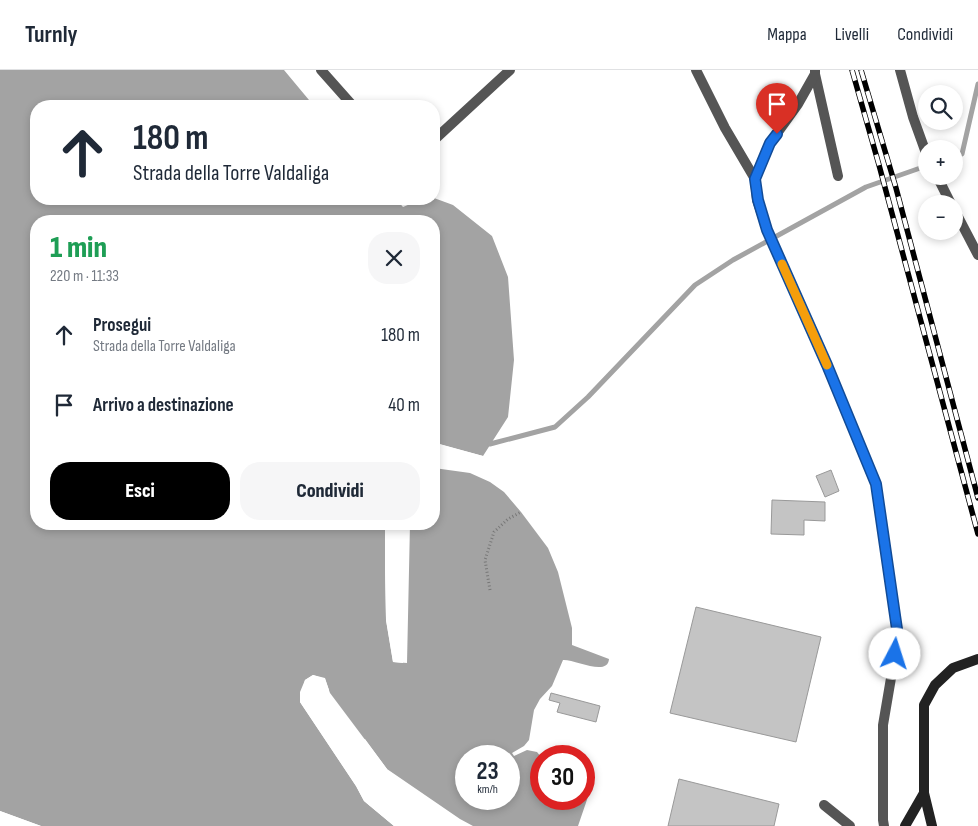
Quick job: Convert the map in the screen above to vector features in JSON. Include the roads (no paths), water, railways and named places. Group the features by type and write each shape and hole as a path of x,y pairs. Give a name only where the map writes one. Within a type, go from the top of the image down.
{"street":[{"path":"321,70 348,100"},
{"path":"440,134 510,70"},
{"path":"696,70 755,179 758,200 767,230 827,365 876,484 898,636 884,725 884,826"},
{"path":"900,70 921,140"},
{"path":"755,179 770,143 798,104 815,72"},
{"path":"815,72 838,176"},
{"path":"963,226 978,255"},
{"path":"932,826 924,793 924,705 935,685 953,668 978,659"},
{"path":"905,826 924,793"},
{"path":"824,805 850,826"}],"waterway":[{"path":"963,150 978,84"},
{"path":"490,444 555,427 588,397 695,285 733,260 866,187 918,169"}],"railway":[{"path":"852,70 978,534"},
{"path":"861,70 896,188 978,498"}]}
